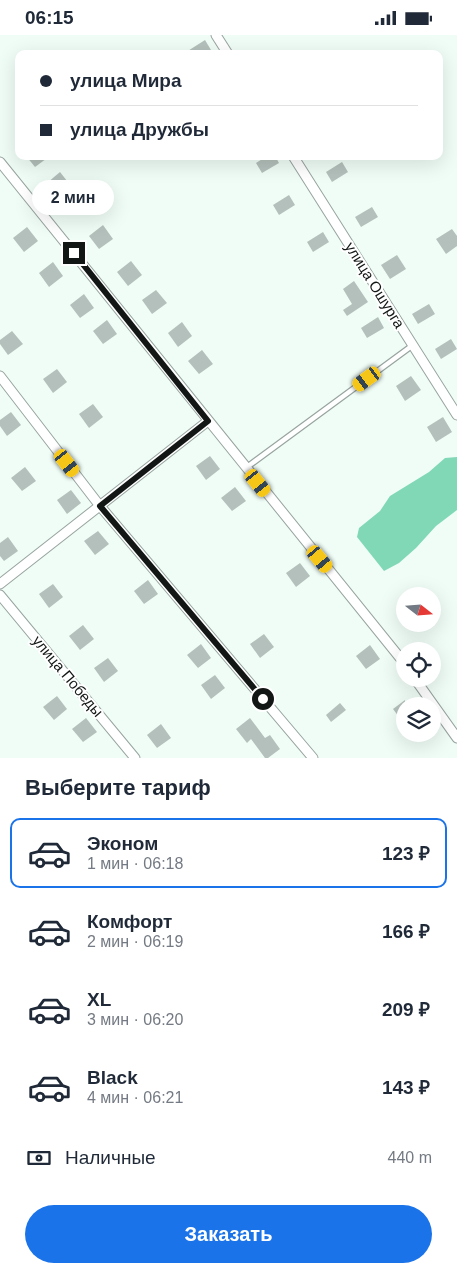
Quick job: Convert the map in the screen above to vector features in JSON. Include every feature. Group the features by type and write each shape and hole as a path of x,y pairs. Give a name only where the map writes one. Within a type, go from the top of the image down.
{"street":[{"path":"216,35 225,50"},
{"name":"улица Ошурга","path":"296,160 457,415"},
{"path":"0,162 396,653"},
{"path":"0,376 100,506 313,758"},
{"path":"0,584 208,421"},
{"name":"улица Победы","path":"0,595 135,758"},
{"path":"421,687 457,738"}],"lane":[{"path":"245,467 413,345"}],"shaded area":[{"path":"457,457 457,510 436,526 399,563 384,571 357,537 359,528 380,511 390,496 429,472 445,458"}],"building":[{"path":"205,40 211,50 189,50"},
{"path":"29,160 45,160 35,167"},
{"path":"261,160 277,160 279,163 262,173 256,163"},
{"path":"342,162 348,172 332,182 326,172"},
{"path":"60,172 71,186 57,197 47,183"},
{"path":"289,195 295,205 279,215 273,205"},
{"path":"372,207 378,217 361,227 355,217"},
{"path":"103,225 113,239 99,249 89,236"},
{"path":"27,227 38,241 24,252 13,238"},
{"path":"452,229 457,236 457,246 446,254 436,239"},
{"path":"323,232 329,242 313,252 307,242"},
{"path":"397,255 406,269 390,279 381,265"},
{"path":"131,261 142,275 128,286 117,272"},
{"path":"53,262 63,276 49,287 39,273"},
{"path":"354,281 368,302 347,316 343,310 352,304 343,289"},
{"path":"156,290 167,303 152,314 142,300"},
{"path":"84,294 94,308 80,318 70,305"},
{"path":"429,304 435,314 418,324 412,314"},
{"path":"378,317 384,328 367,338 361,328"},
{"path":"107,320 117,334 103,344 93,331"},
{"path":"182,322 192,336 178,347 168,333"},
{"path":"12,331 23,344 8,355 0,344 0,340"},
{"path":"451,339 457,349 441,359 435,349"},
{"path":"202,350 213,364 199,374 188,361"},
{"path":"57,369 67,382 53,393 43,379"},
{"path":"411,376 421,390 405,401 396,386"},
{"path":"93,404 103,417 89,428 79,414"},
{"path":"11,412 21,425 7,436 0,426 0,420"},
{"path":"443,417 452,432 436,442 427,427"},
{"path":"210,456 220,469 206,480 196,466"},
{"path":"25,467 36,481 22,491 11,478"},
{"path":"235,487 246,501 232,511 221,498"},
{"path":"71,490 81,503 67,514 57,500"},
{"path":"98,531 109,544 95,555 84,541"},
{"path":"8,537 18,551 4,561 0,556 0,543"},
{"path":"300,563 310,576 296,587 286,573"},
{"path":"148,580 158,594 144,604 134,591"},
{"path":"53,584 63,597 49,608 39,594"},
{"path":"83,625 94,639 80,650 69,636"},
{"path":"264,634 274,647 260,658 250,644"},
{"path":"201,644 211,658 198,668 187,655"},
{"path":"370,645 380,659 366,669 356,656"},
{"path":"108,658 118,671 104,682 94,668"},
{"path":"215,675 225,688 211,699 201,685"},
{"path":"57,696 67,709 54,720 43,707"},
{"path":"340,703 346,710 331,722 326,715"},
{"path":"86,718 97,732 83,742 72,729"},
{"path":"250,718 265,738 270,735 280,749 268,758 265,758 251,739 247,743 236,729"},
{"path":"161,724 171,738 157,748 147,735"}],"route":[{"path":"74,253 208,421 100,506 263,699"}]}
